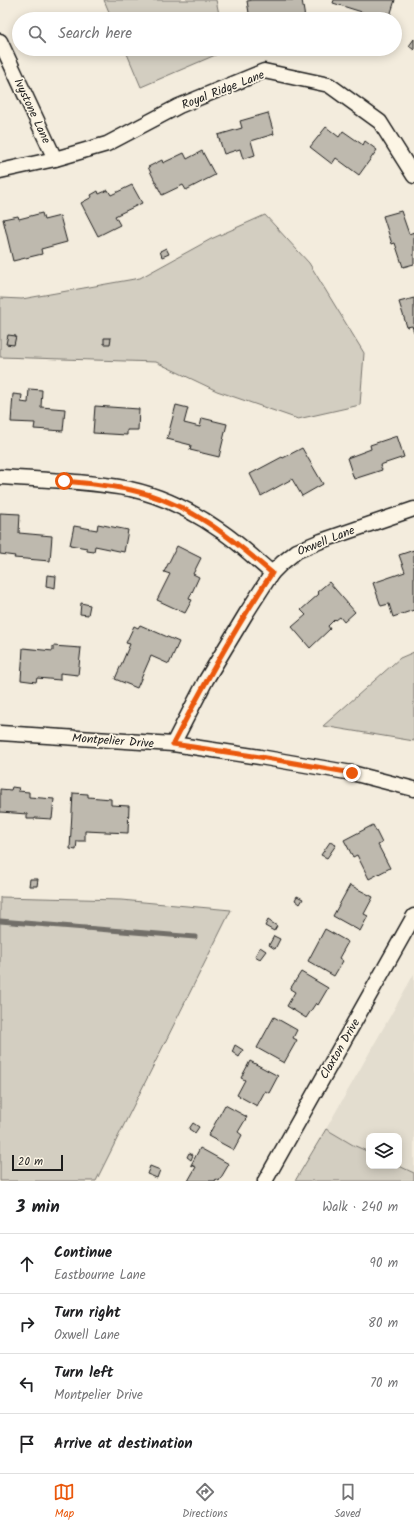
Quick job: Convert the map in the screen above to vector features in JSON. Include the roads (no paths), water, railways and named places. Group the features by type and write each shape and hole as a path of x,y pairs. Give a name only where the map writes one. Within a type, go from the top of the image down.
{"street":[{"name":"Ivystone Lane","path":"0,41 55,159"},
{"name":"Royal Ridge Lane","path":"0,172 55,159 107,144 179,106 264,71 329,85 380,122 414,176"},
{"path":"0,477 97,484 150,495 188,511 220,530 272,573"},
{"name":"Oxwell Lane","path":"173,744 206,680 247,612 272,573 289,556 321,540 414,509"},
{"name":"Montpelier Drive","path":"0,733 173,744 352,773 414,789"},
{"name":"Claxton Drive","path":"265,1181 414,916"}],"waterway":[{"path":"0,921 195,937"}]}
